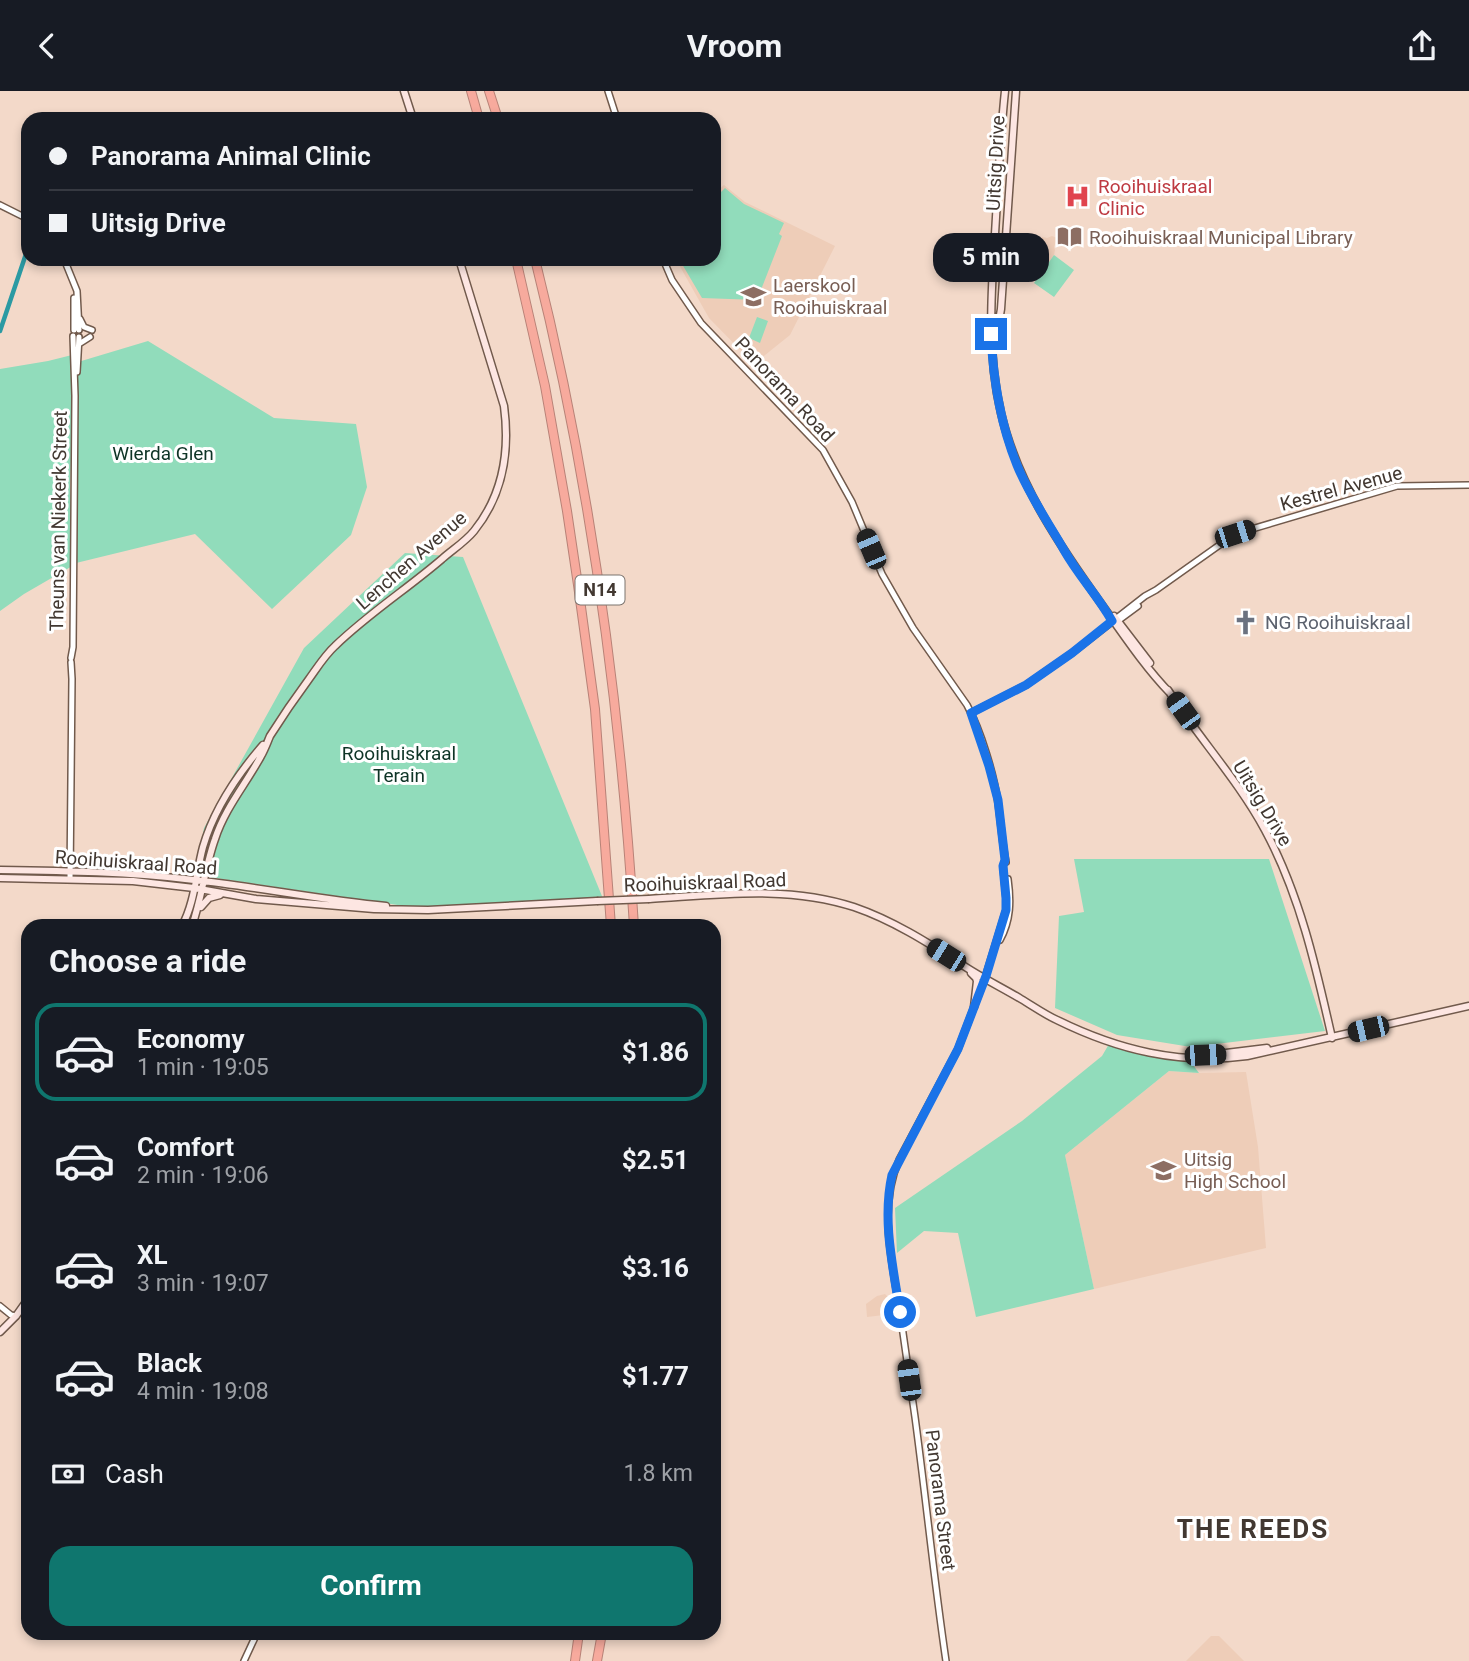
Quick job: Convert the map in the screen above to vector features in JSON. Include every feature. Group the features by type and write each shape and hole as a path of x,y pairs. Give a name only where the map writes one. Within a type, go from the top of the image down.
{"highway":[{"path":"471,91 478,112"},
{"path":"489,91 496,112"},
{"name":"N14","path":"518,266 545,386 567,511 595,709 609,919"},
{"name":"N14","path":"537,266 573,430 603,606 628,828 634,919"},
{"path":"575,1661 578,1640"},
{"path":"597,1661 601,1640"}],"main road":[{"path":"404,91 411,112"},
{"name":"Uitsig Drive","path":"1005,91 990,309 992,362 1001,415 1018,466 1063,548 1147,668 1169,692 1238,786 1265,829 1301,915 1314,957 1330,1036"},
{"name":"Uitsig Drive","path":"992,362 1001,309 1016,91"},
{"name":"Lenchen Avenue","path":"186,919 211,825 225,797 270,737 307,681 334,646 472,533 497,491 506,450 504,406 461,266"},
{"name":"Lenchen Avenue","path":"195,919 214,840 221,823 270,737"},
{"name":"Rooihuiskraal Road","path":"0,870 133,881 288,902 374,909 437,909 769,893 796,894 827,900 872,914 893,924 960,964 1031,1001 1066,1024 1114,1044 1189,1059 1247,1056 1367,1026 1469,1006"},
{"name":"Rooihuiskraal Road","path":"0,878 120,873 196,880 349,902 437,909"},
{"path":"196,915 209,898 230,895"},
{"path":"960,964 977,981 974,1007"},
{"path":"0,1332 21,1307"}],"street":[{"path":"608,91 615,112"},
{"path":"0,205 21,216"},
{"name":"Theuns van Niekerk Street","path":"67,266 78,296 79,316 75,396 70,875"},
{"name":"Panorama Road","path":"666,266 672,280 701,323 823,450 852,502 881,572 913,628 958,692"},
{"name":"Theuns van Niekerk Street","path":"74,284 77,335"},
{"path":"77,335 91,334 83,326 79,316"},
{"name":"Kestrel Avenue","path":"971,713 1026,685 1081,649 1145,596 1235,534 1397,486 1469,485"},
{"name":"Panorama Street","path":"946,1661 888,1215 892,1175 958,1049 1006,910 1003,866 1005,860 998,800 971,713 958,692"},
{"path":"0,1306 13,1317"},
{"path":"244,1661 254,1640"}],"shaded area":[{"name":"Laerskool Rooihuiskraal","path":"724,185 745,202 835,246 790,335 754,364 709,318 680,266 721,266 721,188"},
{"path":"1052,236 1057,238 1054,255 1046,266 1034,257 1039,240"},
{"name":"Uitsig High School","path":"1169,1071 1246,1072 1258,1147 1266,1248 1094,1289 1065,1155"},
{"path":"885,1294 890,1299 892,1314 867,1317 866,1304"},
{"path":"1211,1636 1219,1636 1244,1661 1186,1661"}],"green space":[{"path":"725,188 744,204 784,223 779,234 782,236 757,300 702,298 683,266 721,266 721,192"},
{"path":"1054,255 1074,270 1054,297 1034,283"},
{"path":"757,317 768,321 760,343 749,338"},
{"name":"Wierda Glen","path":"148,341 274,418 356,424 367,487 351,535 272,609 195,534 76,563 78,362"},
{"path":"72,355 74,378 70,487 74,565 0,611 0,369"},
{"name":"Rooihuiskraal Terain","path":"405,553 463,557 604,901 411,907 195,875 204,828 304,648"},
{"path":"1074,859 1269,859 1325,1031 1191,1047 1117,1035 1055,1008 1059,916 1084,912"},
{"path":"1109,1044 1190,1061 1199,1073 1169,1071 1065,1155 1094,1289 976,1317 958,1233 924,1231 897,1253 895,1208 1022,1121 1102,1056"}],"waterway":[{"path":"0,331 22,266"}],"place":[{"name":"Rooihuiskraal Clinic","path":"1078,197"},
{"name":"Rooihuiskraal Municipal Library","path":"1069,237"},
{"name":"Laerskool Rooihuiskraal","path":"753,296"},
{"name":"NG Rooihuiskraal","path":"1245,622"},
{"name":"Uitsig High School","path":"1164,1170"}],"district":[{"name":"THE REEDS","path":"1253,1529"}],"route":[{"path":"900,1312 888,1215 892,1175 958,1049 986,976 1006,910 1003,866 1005,860 998,800 971,713 1026,685 1112,621 1063,548 1018,466 1001,415 992,362 991,334"}]}
